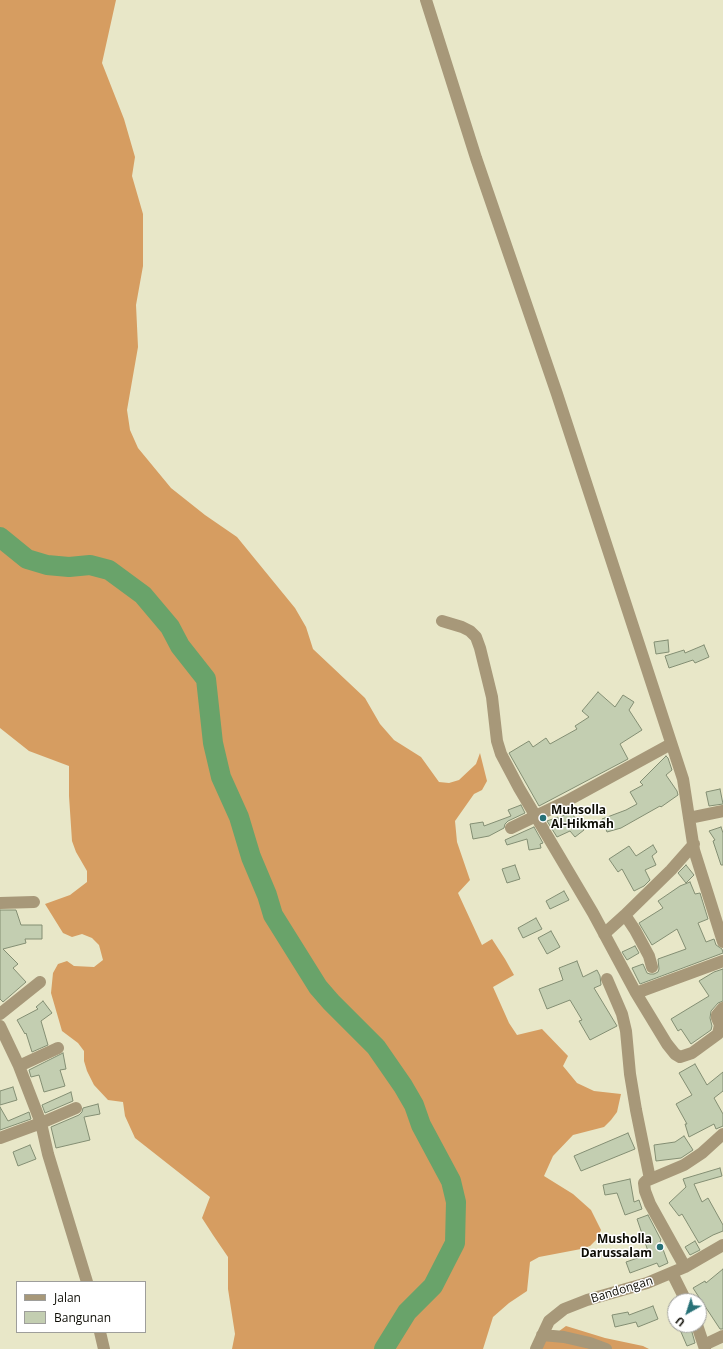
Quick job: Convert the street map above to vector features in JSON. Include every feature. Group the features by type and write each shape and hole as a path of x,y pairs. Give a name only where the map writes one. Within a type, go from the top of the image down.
{"street":[{"path":"426,0 476,158 557,394 683,779 694,844 723,942"},
{"path":"442,621 470,631 478,642 492,697 499,749 636,993 667,1044 675,1054 680,1057 692,1053 718,1034 720,1025 717,1014 723,1008"},
{"path":"512,828 671,744"},
{"path":"690,818 723,811"},
{"path":"604,934 671,870 694,844"},
{"path":"0,903 34,902"},
{"path":"625,915 649,956 652,967"},
{"path":"636,993 723,961"},
{"path":"608,979 622,1014 626,1031 631,1082 650,1179"},
{"path":"0,1014 40,982"},
{"path":"0,1026 20,1066 41,1123 48,1154 87,1281"},
{"path":"20,1066 58,1048"},
{"path":"0,1138 76,1108"},
{"path":"685,1267 650,1204 645,1191 644,1183 690,1161 702,1153 723,1134"},
{"name":"Bandongan","path":"536,1349 549,1321 564,1309 587,1300 647,1283 672,1273 685,1267 723,1244"},
{"path":"672,1273 682,1293"},
{"path":"100,1333 104,1349"},
{"path":"700,1333 704,1347 723,1336"},
{"path":"542,1335 564,1337 590,1343 606,1349"}],"shaded area":[{"path":"0,0 116,0 102,63 124,119 135,157 132,176 143,214 143,266 136,305 138,347 127,410 130,430 138,448 171,488 205,515 237,537 295,608 306,627 313,649 365,698 380,724 394,740 421,757 439,782 449,783 459,780 476,764 480,753 487,781 482,790 474,794 455,821 457,842 470,880 458,893 482,945 492,939 514,975 493,987 509,1023 517,1035 542,1029 568,1056 563,1066 577,1083 594,1091 621,1094 617,1112 611,1120 604,1127 573,1135 553,1156 544,1176 573,1194 591,1210 601,1230 597,1239 590,1246 539,1257 530,1262 527,1291 509,1303 493,1317 483,1349 232,1349 235,1334 228,1289 228,1257 202,1218 210,1197 135,1138 125,1116 123,1102 108,1100 94,1085 84,1061 84,1051 78,1043 62,1031 51,993 53,973 58,964 67,961 74,966 94,967 103,960 99,945 92,938 82,934 72,937 63,933 45,904 70,895 87,882 87,871 76,852 72,841 69,766 29,751 0,728"},
{"path":"566,1326 605,1338 643,1346 649,1349 539,1349 540,1345"}],"building":[{"path":"668,640 669,652 656,654 654,642"},
{"path":"704,645 709,657 695,663 693,660 669,668 665,656 684,650 685,653"},
{"path":"598,692 615,707 623,695 634,702 629,710 642,730 620,744 628,759 539,806 509,753 529,741 533,747 546,738 550,744 577,729 575,726 589,717 582,711"},
{"path":"666,756 672,770 666,775 677,791 678,795 661,807 660,806 621,828 607,832 602,819 637,804 630,792 643,785 640,782"},
{"path":"720,789 723,804 709,806 706,792"},
{"path":"521,805 525,813 508,821 504,828 489,836 473,839 470,824 483,822 484,826 511,816 508,810"},
{"path":"570,811 584,830 575,837 570,831 557,837 547,821 558,817 558,819"},
{"path":"534,827 543,843 540,844 541,848 529,850 527,839 507,845 505,840"},
{"path":"721,827 723,833 723,865 721,865 713,841 715,840 709,831"},
{"path":"653,845 657,852 652,856 656,865 645,870 650,880 644,886 634,891 622,869 618,872 609,859 629,846 636,856"},
{"path":"515,865 520,879 507,883 502,869"},
{"path":"686,865 694,875 686,883 678,873"},
{"path":"690,882 695,894 700,893 708,919 698,923 706,942 714,939 716,945 722,949 723,953 640,984 632,968 643,964 647,973 654,974 658,972 659,969 658,959 686,949 677,929 652,945 639,923 663,908 658,901 680,886"},
{"path":"564,891 569,900 550,909 546,901"},
{"path":"0,910 16,910 21,925 42,925 42,939 25,939 26,943 3,949 18,964 13,968 26,982 3,1002 0,999"},
{"path":"536,918 542,929 523,938 518,928"},
{"path":"551,931 560,947 547,954 538,938"},
{"path":"635,946 639,953 627,960 622,952"},
{"path":"577,961 583,977 597,970 600,976 601,985 594,988 617,1026 590,1040 579,1021 582,1020 570,1000 547,1009 539,989 563,980 559,968"},
{"path":"723,969 723,1001 718,1003 711,1011 711,1030 691,1044 681,1029 678,1031 671,1019 709,996 699,981 714,972"},
{"path":"43,1001 52,1013 41,1021 48,1045 32,1052 26,1033 25,1034 17,1020 38,1009 36,1007"},
{"path":"63,1053 66,1069 60,1070 65,1086 44,1092 39,1075 31,1077 29,1070"},
{"path":"695,1064 707,1085 723,1072 723,1091 714,1098 723,1114 723,1126 716,1129 714,1124 689,1137 685,1124 687,1124 676,1104 692,1095 679,1073"},
{"path":"13,1087 17,1100 0,1105 0,1091"},
{"path":"71,1092 73,1101 45,1113 42,1105"},
{"path":"98,1104 100,1114 84,1117 90,1140 56,1148 51,1127 79,1115 83,1108"},
{"path":"0,1107 8,1121 29,1112 31,1119 0,1130"},
{"path":"628,1133 635,1149 581,1171 574,1156"},
{"path":"684,1136 693,1150 681,1158 656,1161 654,1145 675,1142"},
{"path":"30,1145 36,1159 18,1166 13,1152"},
{"path":"720,1168 722,1176 694,1184 702,1202 708,1198 723,1225 723,1231 699,1243 682,1214 679,1216 669,1203 686,1187 683,1179"},
{"path":"630,1179 634,1202 639,1200 642,1209 625,1215 617,1193 605,1195 603,1185"},
{"path":"648,1215 661,1240 660,1241 668,1263 659,1267 657,1263 630,1273 626,1262 649,1254 637,1219"},
{"path":"695,1241 700,1250 690,1255 685,1247"},
{"path":"723,1269 723,1329 720,1329 707,1309 707,1293 696,1293 693,1288 705,1281 706,1283"},
{"path":"653,1306 658,1319 638,1327 636,1322 615,1327 612,1315 628,1312 629,1315"},
{"path":"681,1333 692,1333 695,1343 687,1346"}],"waterway":[{"path":"0,537 27,559 47,565 69,567 90,565 109,570 143,595 170,627 180,646 206,679 213,743 221,777 239,817 251,857 267,895 273,915 318,987 376,1047 403,1086 414,1105 421,1125 451,1181 456,1202 455,1243 433,1286 407,1312 384,1349"}],"place":[{"name":"Muhsolla Al-Hikmah","path":"543,818"},
{"name":"Musholla Darussalam","path":"660,1247"}]}
